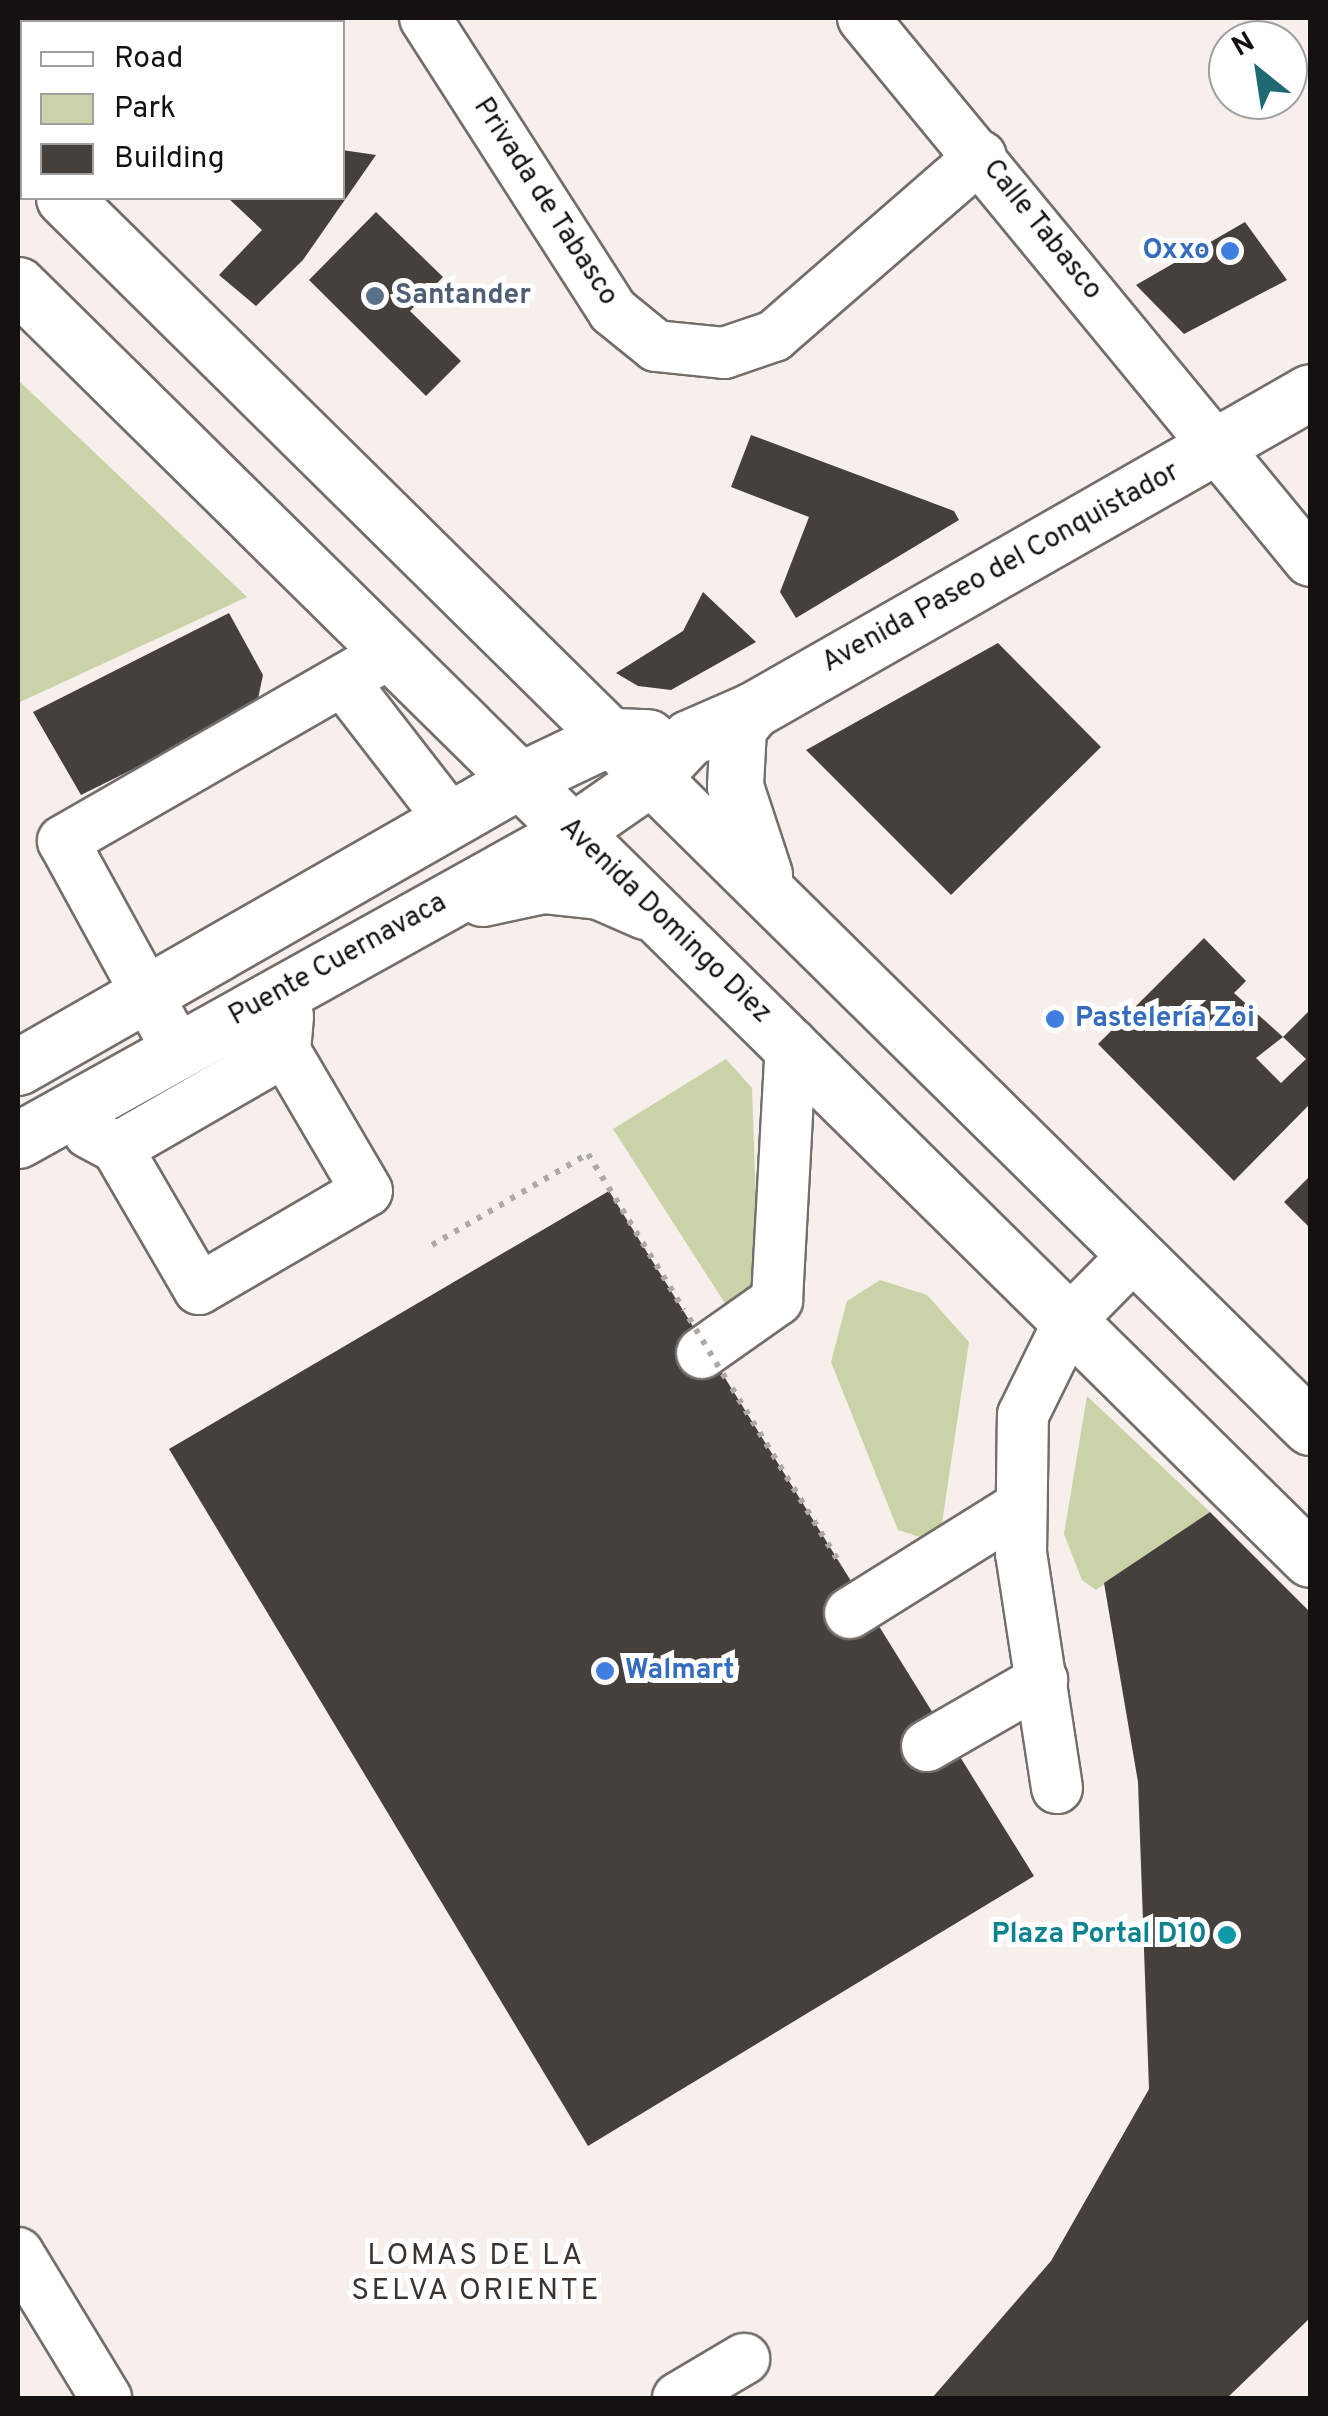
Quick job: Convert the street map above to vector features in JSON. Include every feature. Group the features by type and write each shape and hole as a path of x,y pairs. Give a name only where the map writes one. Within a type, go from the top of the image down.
{"main road":[{"path":"66,200 613,736 672,756 792,913"},
{"name":"Avenida Domingo Diez","path":"18,285 572,832 668,920 1310,1559"},
{"name":"Avenida Paseo del Conquistador","path":"672,756 1310,392"},
{"path":"553,675 649,705 753,710"},
{"path":"753,710 738,728 734,757 740,821 770,886 792,913 1310,1427"},
{"path":"18,1067 520,780 613,736"},
{"name":"Puente Cuernavaca","path":"38,1129 572,832 672,756"},
{"path":"412,918 543,885 599,891 668,920"}],"street":[{"name":"Privada de Tabasco","path":"425,18 614,311 656,346 724,352 774,336 981,156"},
{"name":"Calle Tabasco","path":"863,18 1219,445 1310,561"},
{"path":"177,1049 63,841 390,653"},
{"path":"343,680 451,820"},
{"path":"117,1148 199,1289 367,1191 285,1051 291,986"},
{"path":"706,1350 777,1300 791,1043"},
{"path":"38,1129 117,1148 285,1051"},
{"path":"1057,1788 1021,1506 1024,1414 1069,1320 1134,1255"},
{"path":"850,1595 1021,1506"},
{"path":"927,1746 1042,1680"},
{"path":"18,2253 106,2398"},
{"path":"678,2398 744,2358"}],"path":[{"path":"432,1246 588,1154 850,1595"}],"green space":[{"path":"18,380 247,597 18,703"},
{"path":"726,1059 752,1088 759,1292 728,1308 613,1129"},
{"path":"880,1280 927,1295 969,1342 939,1543 898,1530 831,1362 847,1301"},
{"path":"1087,1396 1210,1512 1096,1590 1082,1580 1064,1534"}],"building":[{"path":"345,150 376,155 345,200"},
{"path":"230,200 345,200 303,260 256,306 219,275 262,230"},
{"name":"Santander","path":"376,212 443,277 410,311 461,361 426,396 309,280"},
{"name":"Oxxo","path":"1245,222 1287,280 1184,334 1136,285"},
{"path":"751,435 954,511 959,520 796,618 780,592 809,517 731,487"},
{"path":"703,592 756,642 671,690 638,686 616,673 683,631"},
{"path":"229,613 263,675 256,708 81,795 33,712"},
{"path":"998,643 1101,747 951,895 806,750"},
{"path":"1204,938 1246,981 1234,993 1283,1037 1310,1010 1310,1104 1234,1181 1098,1044","holes":["1283,1037 1306,1059 1281,1083 1256,1058"]},
{"path":"1310,1176 1310,1228 1284,1202"},
{"name":"Walmart","path":"609,1191 1034,1876 588,2146 169,1449"},
{"name":"Plaza Portal D10","path":"1210,1512 1310,1612 1310,2318 1227,2398 932,2398 1051,2261 1149,2089 1138,1782 1104,1583"}],"place":[{"name":"Oxxo","path":"1230,251"},
{"name":"Santander","path":"375,296"},
{"name":"Pastelería Zoi","path":"1055,1019"},
{"name":"Walmart","path":"605,1671"},
{"name":"Plaza Portal D10","path":"1227,1935"}],"district":[{"name":"LOMAS DE LA SELVA ORIENTE","path":"476,2274"}]}
